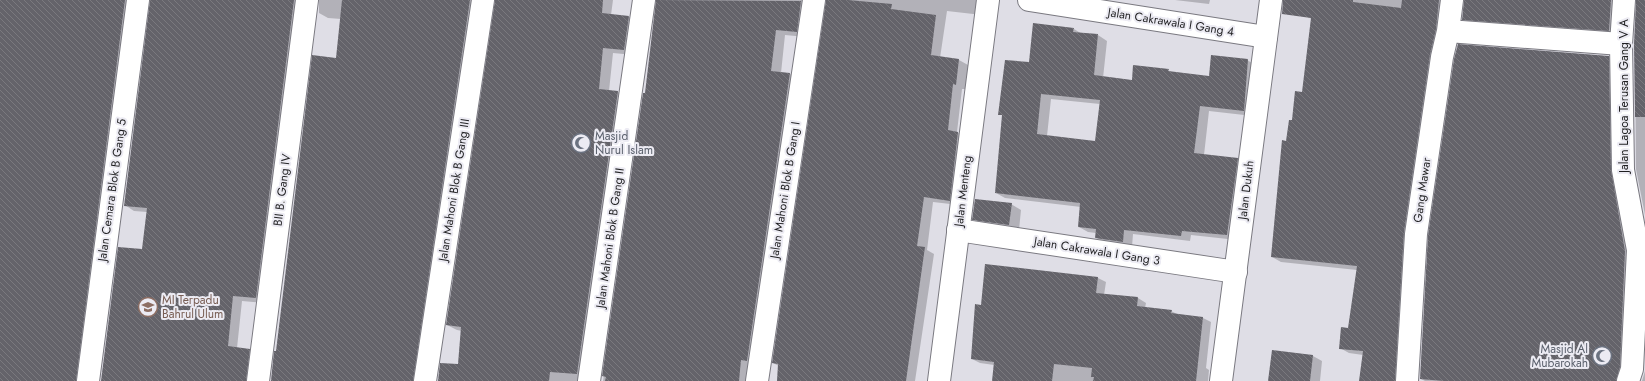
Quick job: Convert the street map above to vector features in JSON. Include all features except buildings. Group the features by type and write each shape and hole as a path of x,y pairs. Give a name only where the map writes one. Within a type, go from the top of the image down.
{"street":[{"name":"Jalan Cemara Blok B Gang 5","path":"88,381 138,0"},
{"name":"BII B. Gang IV","path":"258,381 307,0"},
{"name":"Jalan Mahoni Blok B Gang III","path":"425,381 483,0"},
{"name":"Jalan Mahoni Blok B Gang II","path":"589,381 644,0"},
{"name":"Jalan Mahoni Blok B Gang I","path":"757,381 814,0"},
{"name":"Jalan Menteng","path":"939,381 988,0"},
{"name":"Jalan Cakrawala I Gang 4","path":"1029,0 1266,37"},
{"name":"Jalan Dukuh","path":"1221,381 1271,0"},
{"name":"Gang Mawar","path":"1407,381 1416,234 1442,57 1448,31 1452,0"},
{"name":"Jalan Lagoa Terusan Gang V A","path":"1624,0 1621,44 1623,170 1638,250 1632,369 1628,381"},
{"path":"1448,31 1621,44"},
{"name":"Jalan Cakrawala I Gang 3","path":"958,230 1236,272"}],"place":[{"name":"Masjid Nurul Islam","path":"581,143"},
{"name":"MI Terpadu Bahrul Ulum","path":"148,307"},
{"name":"Masjid Al Mubarokah","path":"1602,356"}]}
